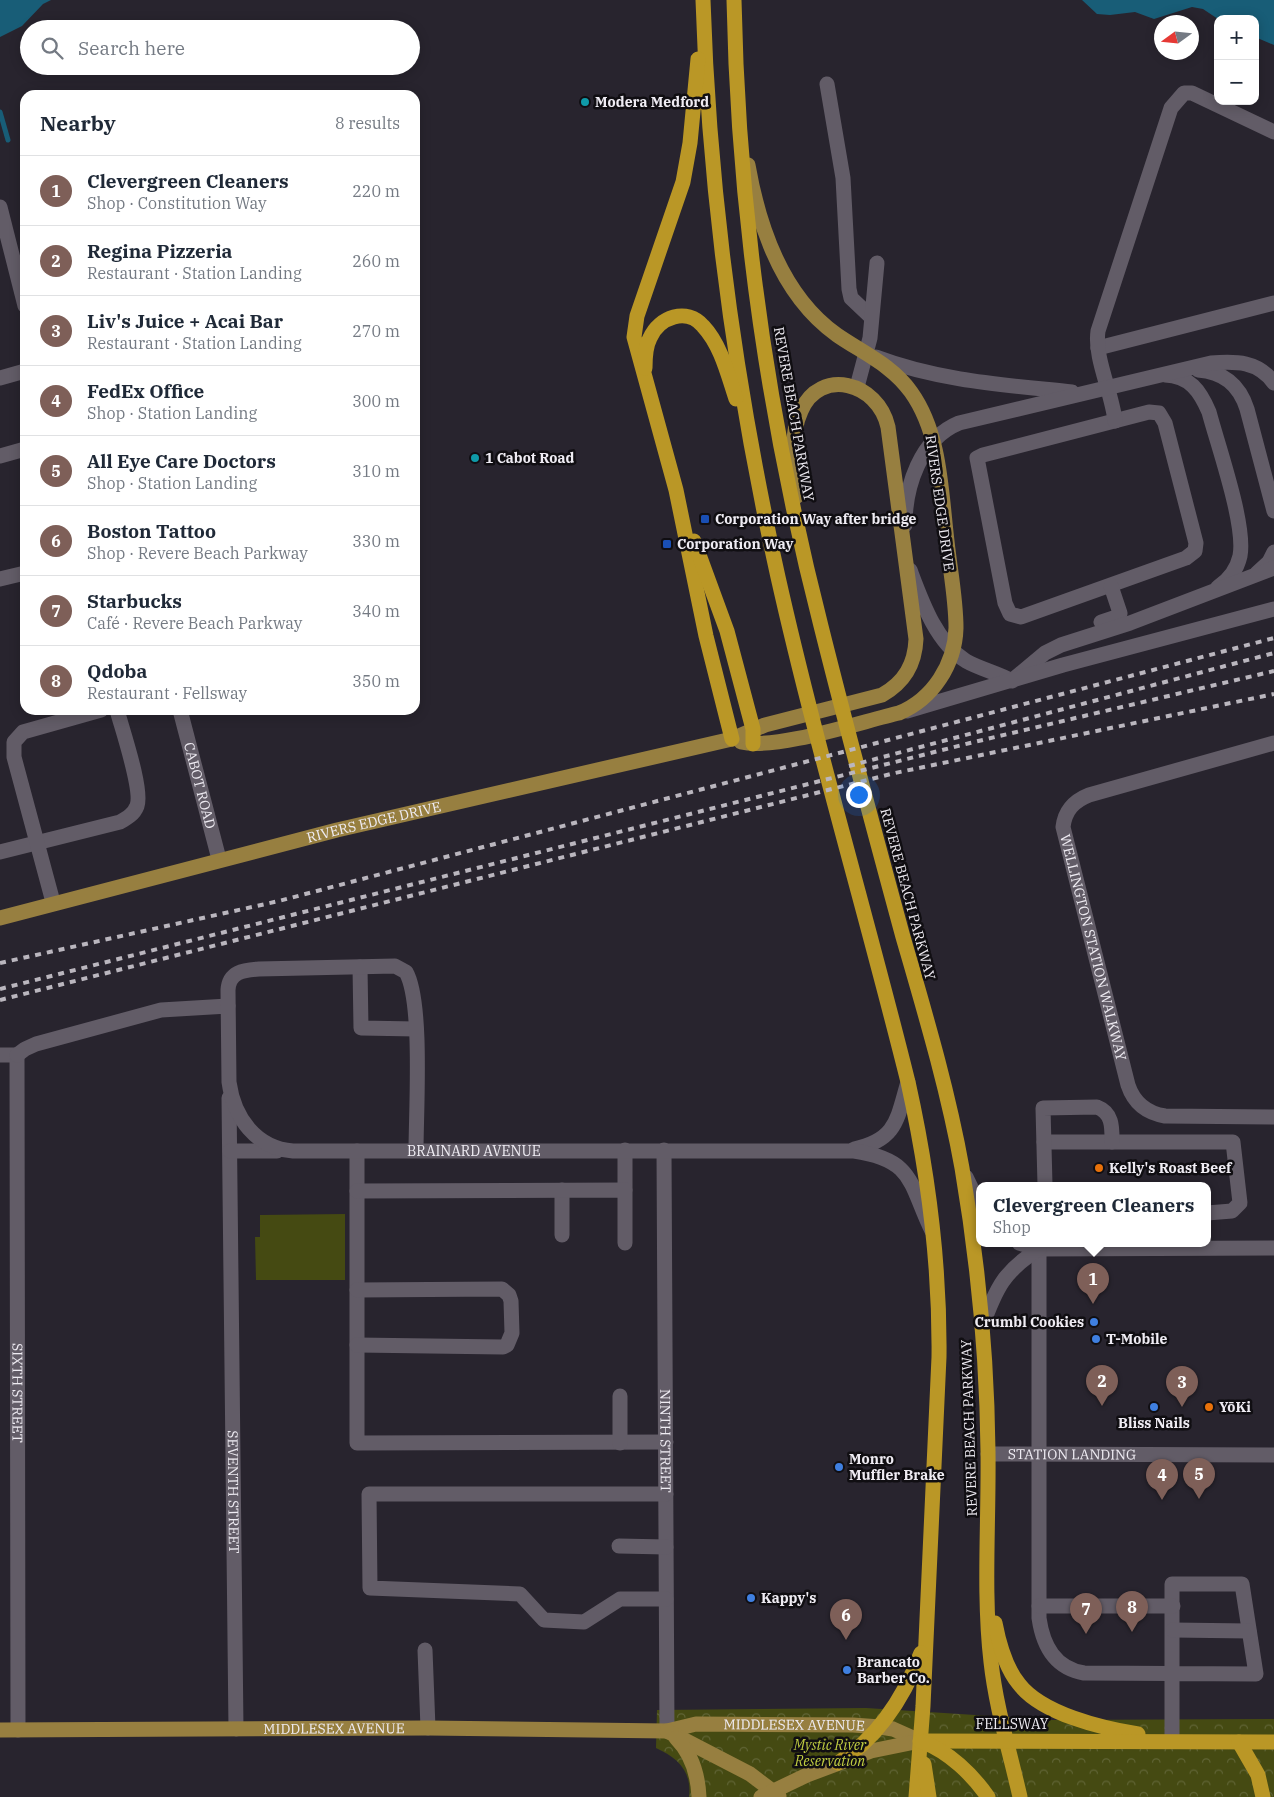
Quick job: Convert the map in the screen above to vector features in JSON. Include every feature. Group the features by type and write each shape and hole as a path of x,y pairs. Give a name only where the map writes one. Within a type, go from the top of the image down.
{"highway":[{"path":"702,0 693,122 683,182 634,326 637,353 648,386 676,490 706,636 732,739"},
{"name":"REVERE BEACH PARKWAY","path":"702,0 717,199 733,334 753,454 797,658 908,1082 922,1148 933,1232 939,1340 920,1741"},
{"name":"REVERE BEACH PARKWAY","path":"734,0 747,199 763,328 780,432 805,559 827,651 939,1068 962,1166 972,1229 982,1327 988,1454 990,1657 1006,1740 1020,1797"},
{"path":"648,386 645,356 653,332 666,320 676,316 687,316 696,320 710,335 721,356 753,454"},
{"path":"676,490 727,631 753,737"},
{"path":"988,1580 992,1609 1001,1648 1014,1676 1025,1691 1050,1707 1106,1728 1172,1741"},
{"path":"838,1763 866,1742 880,1727 914,1670 926,1640"},
{"path":"916,1797 920,1741"},
{"path":"920,1741 929,1797"},
{"path":"920,1741 936,1747 947,1754 969,1774 988,1797"},
{"name":"FELLSWAY","path":"920,1741 1274,1742"},
{"path":"1240,1742 1258,1775 1263,1797"}],"main road":[{"name":"RIVERS EDGE DRIVE","path":"740,108 750,173 758,207 768,240 784,275 798,298 813,315 839,336 886,365 911,391 924,415 933,441 956,619 954,650 944,672 931,690 916,704 899,713 782,742 753,737"},
{"path":"805,559 795,479 796,424 804,406 817,391 839,385 857,387"},
{"name":"RIVERS EDGE DRIVE","path":"0,916 361,824 732,739 753,737 876,698 888,691 902,680 912,662 916,639 887,421 876,400 867,392 857,387"},
{"name":"MIDDLESEX AVENUE","path":"0,1730 428,1728 667,1731 696,1724 853,1725 894,1729 920,1741"},
{"path":"667,1731 681,1743 692,1762 696,1773 699,1797"},
{"name":"MIDDLESEX AVENUE","path":"667,1731 759,1778 772,1795"},
{"name":"FELLSWAY","path":"772,1795 838,1763 885,1746 920,1741"}],"street":[{"path":"827,84 843,178 852,298 870,316"},
{"path":"1115,420 1098,348 1098,331 1171,108 1184,93 1192,93 1274,132"},
{"path":"0,207 20,286"},
{"path":"857,387 867,353 870,316 875,296 876,263"},
{"path":"1098,348 1274,303"},
{"path":"867,353 899,365 952,378 1083,393"},
{"path":"1012,681 968,662 954,650 933,623 916,587 905,552 905,516 909,488 920,460 933,441 951,426 967,420 1178,369 1211,363 1247,364 1260,369 1274,383"},
{"path":"1178,369 1216,373 1228,379 1240,393 1247,409 1274,511"},
{"path":"0,378 20,372"},
{"path":"1155,375 1169,375 1183,379 1200,392 1209,412 1237,517 1241,548 1236,568 1221,585 1204,595"},
{"path":"1152,411 1164,419 1196,547 1193,554 1111,586 1026,615 1017,616 1010,614 1005,603 976,462 983,455 1115,420 1152,411"},
{"path":"0,456 20,450"},
{"path":"1252,577 1266,566 1274,552"},
{"path":"1012,681 1045,653 1061,645 1204,595 1274,568"},
{"path":"0,579 20,573"},
{"path":"1012,681 1039,652 1059,638 1118,616 1121,610 1111,586"},
{"path":"899,713 1274,609"},
{"path":"53,902 14,757 14,742 23,732 83,715"},
{"path":"0,852 120,822 129,817 135,810 138,801 137,785 118,715"},
{"name":"CABOT ROAD","path":"181,715 219,860"},
{"name":"WELLINGTON STATION WALKWAY","path":"1274,744 1089,795 1072,806 1066,815 1063,827 1065,843 1128,1085 1136,1100 1149,1111 1165,1116 1274,1117"},
{"path":"416,1029 361,1028 360,967 395,966 406,972 411,985 416,1029 416,1151"},
{"name":"BRAINARD AVENUE","path":"360,967 241,971 231,978 228,990 229,1082 237,1111 252,1133 272,1147 293,1151 875,1149 904,1172 933,1232"},
{"path":"0,1055 17,1055 36,1044 151,1012 182,1008 228,1006"},
{"name":"SIXTH STREET","path":"17,1055 18,1730"},
{"name":"SEVENTH STREET","path":"229,1082 236,1729"},
{"path":"875,1149 889,1134 897,1121 908,1082"},
{"path":"1045,1182 1043,1108 1097,1107 1107,1113 1112,1127 1112,1142"},
{"path":"1044,1142 1232,1142 1240,1203 1232,1211 1211,1212"},
{"path":"625,1150 625,1243"},
{"name":"NINTH STREET","path":"664,1150 667,1731"},
{"path":"230,1151 293,1151"},
{"path":"356,1151 357,1443 666,1442"},
{"path":"962,1166 976,1197"},
{"path":"562,1190 562,1235"},
{"path":"357,1191 625,1190"},
{"path":"982,1327 999,1285 1017,1263 1044,1247"},
{"path":"1044,1247 1039,1606 1041,1630 1046,1646 1052,1655 1071,1671 1084,1673 1174,1674 1256,1674 1242,1584 1172,1584 1174,1674 1172,1741"},
{"path":"1210,1247 1274,1248"},
{"path":"357,1290 502,1289 509,1295 511,1300 512,1333 508,1344 502,1347 357,1345"},
{"path":"620,1396 620,1443"},
{"name":"STATION LANDING","path":"988,1454 1274,1455"},
{"path":"666,1494 369,1494 370,1588 520,1594 544,1620 576,1622 584,1622 620,1599 666,1599"},
{"path":"619,1546 666,1547"},
{"path":"1039,1606 1173,1606"},
{"path":"1173,1630 1249,1631"},
{"path":"425,1650 428,1728"}],"green space":[{"path":"345,1214 345,1280 256,1280 255,1237 260,1237 260,1215"},
{"name":"Mystic River Reservation","path":"866,1708 1052,1720 1274,1719 1274,1797 689,1797 688,1780 682,1766 671,1756 656,1748 657,1710"}],"water":[{"path":"0,0 51,0 43,4 28,20 20,20 20,27 0,37"},
{"path":"1082,0 1274,0 1274,45 1259,39 1259,15 1214,16 1203,9 1192,7 1167,15 1154,15 1154,19 1135,12 1110,15 1097,14"}],"waterway":[{"path":"0,112 8,140"}],"railway":[{"path":"0,963 279,901 1274,638"},
{"path":"849,766 1274,653"},
{"path":"0,989 970,743 1274,671"},
{"path":"0,1000 895,773 1274,694"}],"place":[{"name":"Modera Medford","path":"585,102"},
{"name":"1 Cabot Road","path":"475,458"},
{"name":"Corporation Way after bridge","path":"705,519"},
{"name":"Corporation Way","path":"667,544"},
{"name":"Kelly's Roast Beef","path":"1099,1168"},
{"name":"Clevergreen Cleaners","path":"1093,1304"},
{"name":"Crumbl Cookies","path":"1094,1322"},
{"name":"T-Mobile","path":"1096,1339"},
{"name":"Regina Pizzeria","path":"1102,1406"},
{"name":"Bliss Nails","path":"1154,1407"},
{"name":"Liv's Juice + Acai Bar","path":"1182,1407"},
{"name":"YōKi","path":"1209,1407"},
{"name":"Monro Muffler Brake","path":"839,1467"},
{"name":"All Eye Care Doctors","path":"1199,1499"},
{"name":"FedEx Office","path":"1162,1500"},
{"name":"Kappy's","path":"751,1598"},
{"name":"Qdoba","path":"1132,1632"},
{"name":"Starbucks","path":"1086,1634"},
{"name":"Boston Tattoo","path":"846,1640"},
{"name":"Brancato Barber Co.","path":"847,1670"}]}
